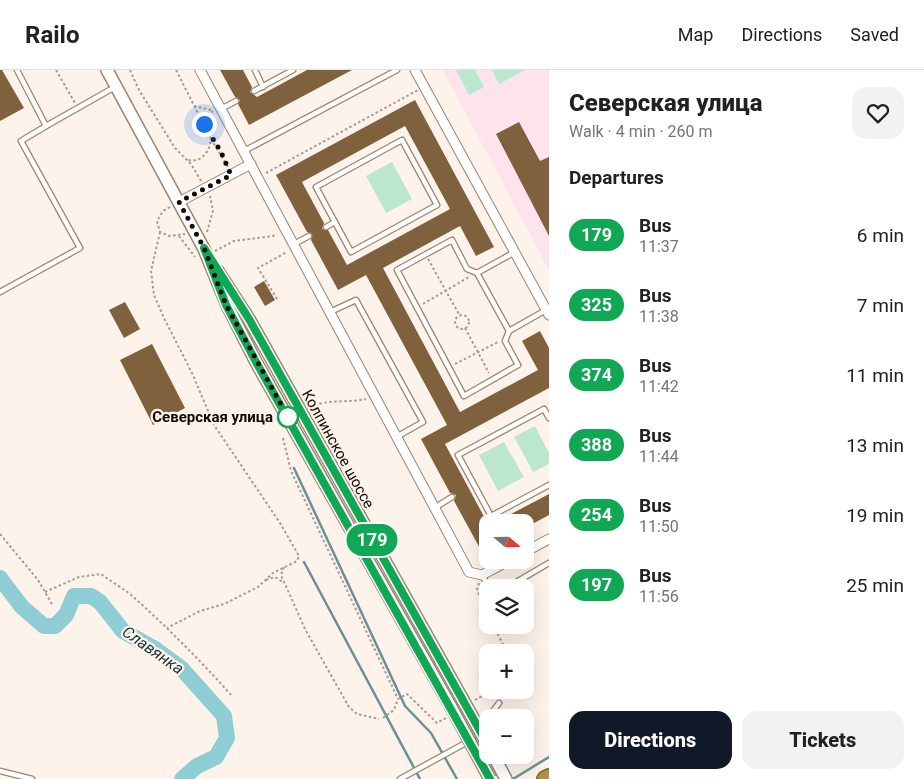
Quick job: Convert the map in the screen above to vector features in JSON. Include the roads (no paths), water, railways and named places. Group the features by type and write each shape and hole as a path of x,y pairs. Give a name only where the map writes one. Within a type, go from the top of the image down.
{"main road":[{"name":"Колпинское шоссе","path":"107,70 194,230 207,246 249,319 479,729"},
{"name":"Колпинское шоссе","path":"207,246 226,305 256,362 490,779"},
{"path":"498,764 506,779"}],"street":[{"path":"200,70 436,506 469,572 482,575 493,569"},
{"path":"415,70 548,312"},
{"path":"179,202 251,164"},
{"path":"534,547 549,539"}],"lane":[{"path":"17,70 46,126"},
{"path":"254,70 263,87"},
{"path":"254,91 292,70"},
{"path":"244,151 397,70"},
{"path":"0,292 80,248 21,141 116,86"},
{"path":"221,108 236,100"},
{"path":"402,140 437,205 351,252 335,222 316,187 402,140"},
{"path":"326,227 335,222"},
{"path":"295,246 309,236"},
{"path":"452,240 467,269 477,273 509,331 505,342 518,365 464,396 397,270 452,240"},
{"path":"477,273 514,252"},
{"path":"330,312 356,300 423,422 398,436"},
{"path":"509,331 548,312"},
{"path":"549,418 544,409 458,455 491,516 549,485"},
{"path":"468,489 475,485"},
{"path":"436,506 452,497"},
{"path":"521,579 549,563"},
{"path":"482,575 484,579"},
{"path":"495,709 499,703"},
{"path":"400,779 471,740 479,730"},
{"path":"0,771 32,779"}],"waterway":[{"path":"294,468 405,706 431,733 457,779"},
{"path":"304,562 420,779"},
{"name":"Славянка","path":"0,578 22,607 44,626 55,626 66,615 74,596 91,596 100,602 123,631 155,649 182,669 224,716 227,738 216,757 197,766 182,779"},
{"path":"513,779 549,757"}],"place":[{"name":"Северская улица","path":"288,417"}]}
